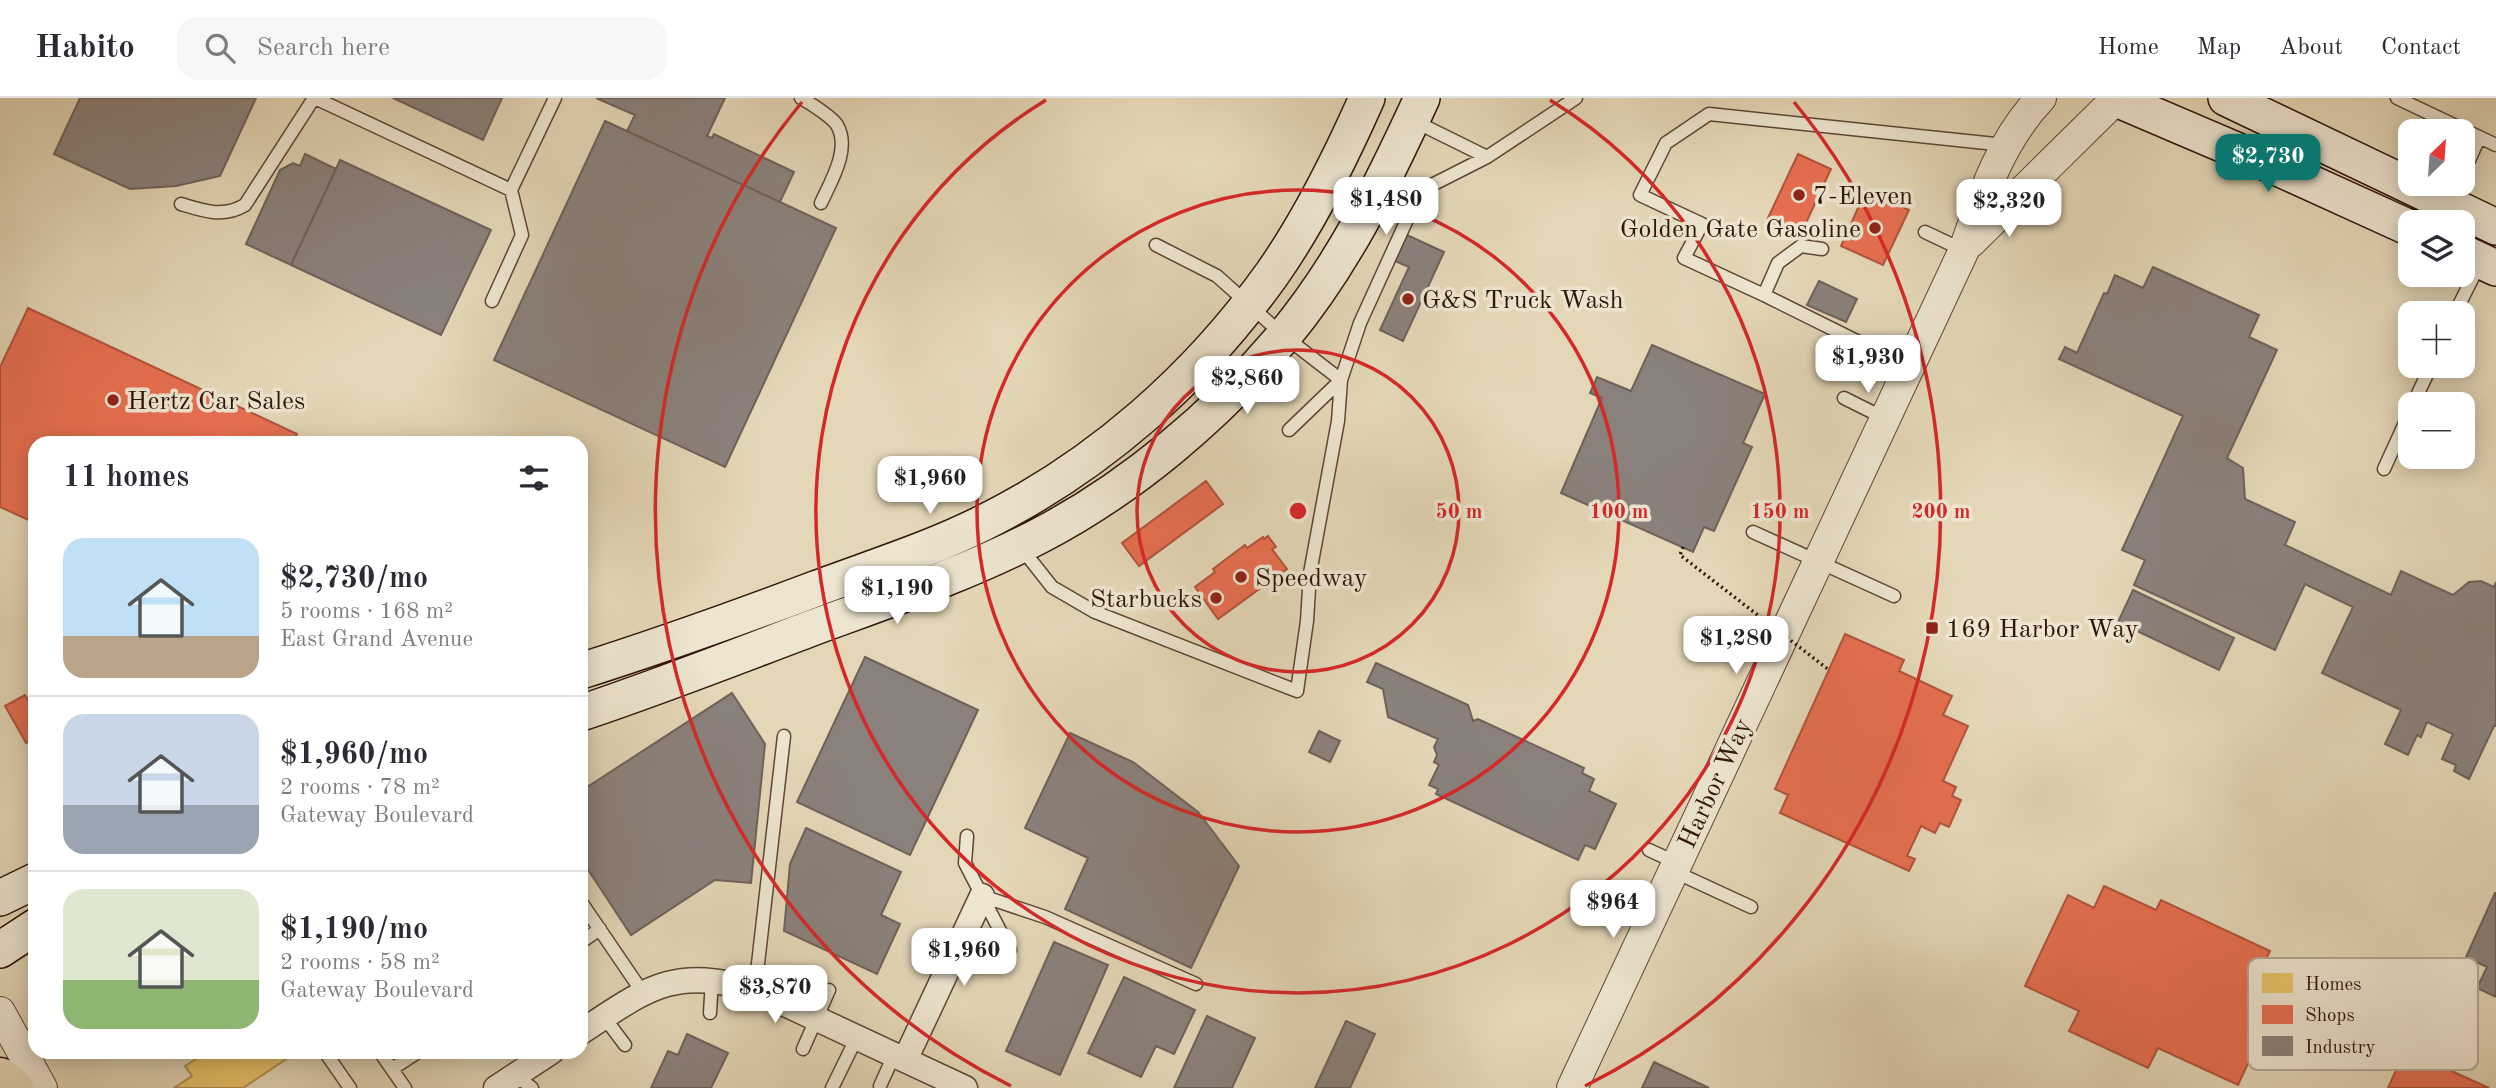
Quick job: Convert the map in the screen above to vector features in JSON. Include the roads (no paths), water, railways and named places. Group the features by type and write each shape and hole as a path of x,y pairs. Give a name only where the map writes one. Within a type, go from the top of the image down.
{"main road":[{"path":"588,669 683,638 938,543 982,524 1020,503 1091,458 1154,407 1205,357 1273,273 1338,162 1367,98"},
{"path":"2116,98 2398,223"},
{"path":"2226,98 2398,166"},
{"path":"588,710 952,576 1079,513 1149,464 1208,414 1284,336 1332,271 1372,205 1417,109"},
{"path":"2463,196 2496,227"},
{"path":"0,898 28,884"},
{"path":"0,950 28,932"},
{"path":"0,1077 15,1088"}],"street":[{"name":"Harbor Way","path":"1572,1088 1964,250 1989,177 2005,145 2040,98"},
{"name":"Harbor Way","path":"1964,250 2018,193 2116,98"},
{"path":"899,1057 982,896"},
{"path":"588,1027 643,993 661,985 691,979 725,981 755,990 965,1088"},
{"path":"0,1012 42,1088"},
{"path":"514,1084 543,1059"},
{"path":"0,1065 15,1088"}],"lane":[{"path":"181,204 211,214 233,212 245,205 315,98 344,104 512,190"},
{"path":"492,301 522,235 512,190 555,98"},
{"path":"802,98 836,124 842,147 835,172 821,203"},
{"path":"1019,545 1052,587 1095,612 1297,691 1307,621 1310,573 1338,421 1340,380 1360,323 1420,191 1487,157 1576,98"},
{"path":"2397,98 2496,145"},
{"path":"1417,109 1487,157"},
{"path":"1909,367 1684,258 1702,224 1640,195 1666,143 1709,114 2005,145"},
{"path":"2475,147 2479,138"},
{"path":"1925,232 1964,250"},
{"path":"1156,245 1217,276 1284,336 1340,380"},
{"path":"1764,295 1778,263 1801,246 1822,249"},
{"path":"2461,301 2480,261"},
{"path":"1289,430 1340,380"},
{"path":"1844,398 1885,418"},
{"path":"2384,469 2398,438"},
{"path":"1752,532 1894,596"},
{"path":"755,990 784,736"},
{"path":"967,836 965,863 1010,950"},
{"path":"1649,850 1675,867 1751,907"},
{"path":"982,896 1045,917 1196,984"},
{"path":"1621,899 1653,914"},
{"path":"588,912 643,993"},
{"path":"588,937 600,929"},
{"path":"710,1013 712,980"},
{"path":"803,1049 829,990"},
{"path":"604,1017 625,1045"},
{"path":"832,1088 857,1037"},
{"path":"880,1086 899,1057"},
{"path":"330,1059 350,1088"},
{"path":"385,1059 405,1088"},
{"path":"392,1069 407,1059"}],"place":[{"name":"7-Eleven","path":"1799,195"},
{"name":"Golden Gate Gasoline","path":"1875,228"},
{"name":"G&S Truck Wash","path":"1408,299"},
{"name":"Hertz Car Sales","path":"113,400"},
{"name":"Speedway","path":"1241,577"},
{"name":"Starbucks","path":"1216,598"},
{"name":"169 Harbor Way","path":"1932,628"}]}
